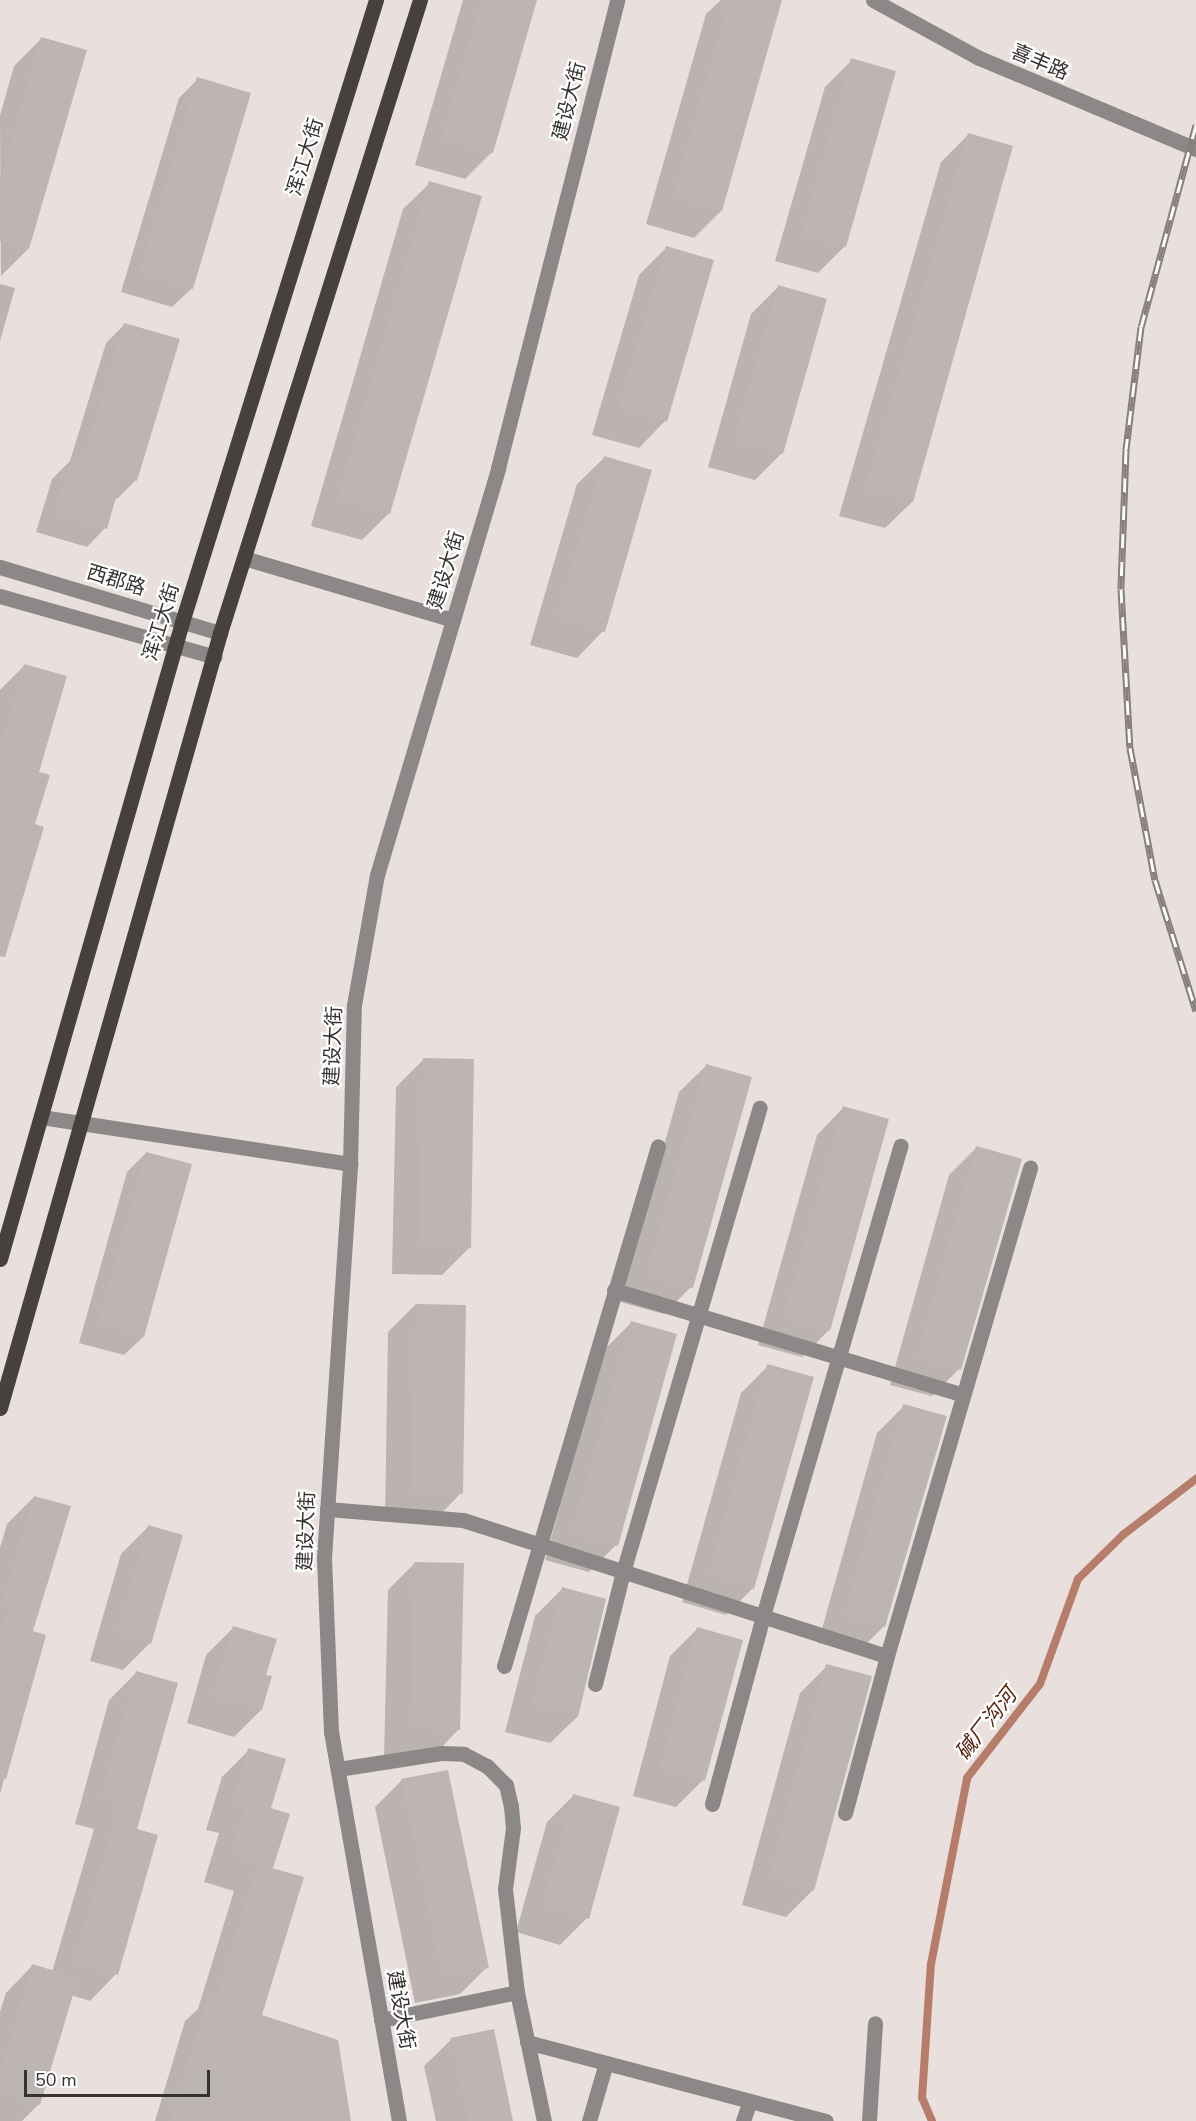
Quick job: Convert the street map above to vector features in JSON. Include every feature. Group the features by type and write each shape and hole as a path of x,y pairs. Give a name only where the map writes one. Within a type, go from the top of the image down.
{"main road":[{"name":"浑江大街","path":"0,1260 182,622 376,0"},
{"path":"0,1408 220,633 420,0"}],"street":[{"name":"建设大街","path":"399,2121 331,1732 325,1570 350,1164 354,1005 377,875 498,468 617,0"},
{"name":"喜丰路","path":"873,0 976,57 1196,149"},
{"path":"244,558 453,620"},
{"name":"西郡路","path":"0,567 220,633"},
{"path":"0,596 215,657"},
{"path":"595,1684 623,1572 760,1108"},
{"path":"41,1117 350,1164"},
{"path":"504,1666 538,1544 658,1146"},
{"path":"712,1804 763,1616 900,1146"},
{"path":"845,1813 887,1656 1030,1168"},
{"path":"614,1290 963,1395"},
{"path":"327,1509 463,1520 887,1656"},
{"path":"338,1769 441,1753 464,1754 487,1766 506,1785 512,1806 513,1828 505,1889 517,1992 544,2121"},
{"path":"381,2020 517,1992"},
{"path":"869,2121 875,2023"},
{"path":"527,2042 826,2121"},
{"path":"589,2121 606,2063"},
{"path":"743,2121 750,2101"}],"building":[{"path":"481,0 537,0 493,153 441,138"},
{"path":"729,0 782,0 722,211 672,198"},
{"path":"41,37 87,50 29,249 0,241 0,178"},
{"path":"851,58 896,71 846,247 801,235"},
{"path":"197,77 251,93 193,289 139,273"},
{"path":"968,133 1013,146 913,502 865,489"},
{"path":"429,181 482,196 390,514 337,499"},
{"path":"666,246 714,260 667,422 618,408"},
{"path":"778,285 827,299 783,454 734,440"},
{"path":"124,323 180,339 137,481 122,476 107,529 54,513 71,459 82,462"},
{"path":"604,456 652,470 605,632 556,618"},
{"path":"24,664 67,676 39,772 50,775 35,824 44,827 5,957 0,956 0,747"},
{"path":"423,1058 474,1059 471,1248 419,1247"},
{"path":"706,1064 752,1077 693,1288 646,1276"},
{"path":"843,1106 889,1119 830,1331 783,1318"},
{"path":"976,1146 1022,1159 961,1370 916,1358"},
{"path":"146,1152 192,1164 144,1337 97,1324"},
{"path":"415,1304 466,1305 463,1494 411,1493"},
{"path":"631,1321 677,1334 618,1546 571,1533"},
{"path":"767,1364 814,1377 754,1589 708,1575"},
{"path":"903,1404 947,1416 885,1627 844,1616"},
{"path":"34,1496 71,1506 33,1631 46,1635 6,1779 0,1778 0,1637 9,1604 2,1602"},
{"path":"148,1525 183,1535 151,1644 116,1634"},
{"path":"414,1562 464,1563 460,1730 410,1729"},
{"path":"562,1587 606,1599 578,1717 531,1705"},
{"path":"233,1626 277,1639 266,1675 272,1676 262,1710 212,1696"},
{"path":"697,1627 743,1640 705,1781 659,1769"},
{"path":"826,1664 872,1676 814,1891 768,1878"},
{"path":"136,1671 178,1683 137,1829 158,1835 118,1975 73,1962 120,1802 101,1797"},
{"path":"248,1748 286,1759 271,1808 290,1814 273,1868 230,1855 245,1807 232,1803"},
{"path":"448,1770 489,1968 442,1977 401,1779"},
{"path":"573,1794 620,1807 589,1919 542,1906"},
{"path":"257,1864 304,1877 262,2015 338,2040 351,2121 170,2121 208,1997 216,1999"},
{"path":"32,1964 78,1978 40,2105 0,2093 0,2074"},
{"path":"494,2029 513,2121 468,2121 450,2038"}],"waterway":[{"name":"碱厂沟河","path":"932,2121 922,2098 931,1964 967,1778 1040,1684 1078,1579 1124,1534 1196,1479"}],"railway":[{"path":"1196,125 1141,327 1126,450 1121,589 1130,748 1155,880 1196,1011"}]}
